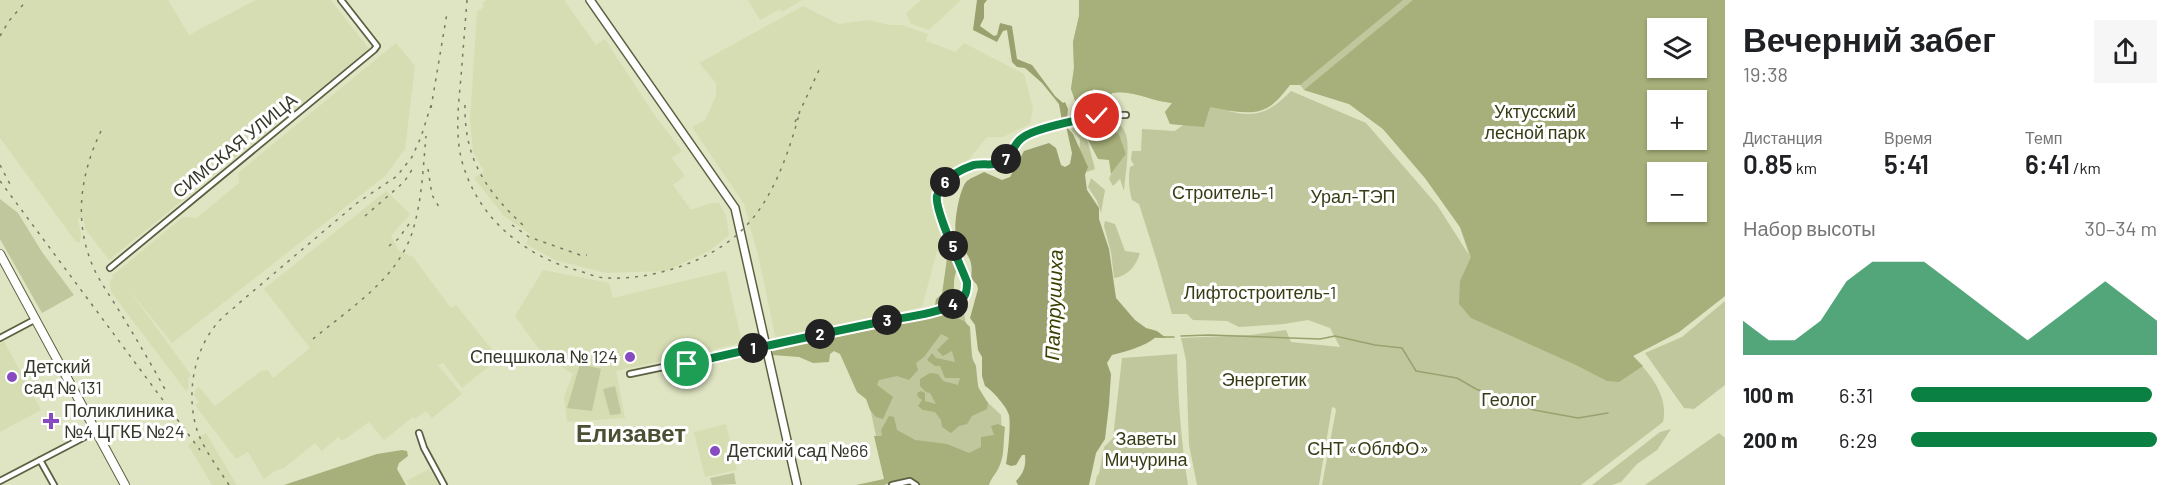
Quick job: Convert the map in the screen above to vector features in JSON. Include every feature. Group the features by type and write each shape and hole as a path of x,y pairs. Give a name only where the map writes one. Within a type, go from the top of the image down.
{"main road":[{"path":"590,0 735,208 797,485"},
{"path":"0,254 125,485"}],"street":[{"name":"СИМСКАЯ УЛИЦА","path":"110,268 377,46 340,0"},
{"path":"630,374 687,364 765,345 927,312 956,303 963,299 967,292 967,282 936,198 947,180 971,166 999,163 1009,158 1019,139 1030,132 1097,116 1126,115"},
{"path":"0,338 36,319"},
{"path":"0,481 96,430"},
{"path":"419,433 428,456 444,485"},
{"path":"40,460 54,485"},
{"path":"892,485 910,481 916,485"}],"shaded area":[{"path":"0,0 168,0 189,35 256,0 331,0 369,49 109,260 86,230 83,218 78,218 81,234 80,242 76,242 0,138"},
{"path":"487,0 564,0 596,45 605,39 653,113 682,151 672,158 685,176 673,185 691,210 711,203 719,203 726,215 729,235 709,251 666,271 606,273 555,260 526,244 530,234 504,216 474,178 484,171 473,152 470,121 477,12 484,7 482,3"},
{"path":"748,0 802,0 782,12 780,9 760,20"},
{"path":"921,0 961,0 929,30 911,24 906,13"},
{"path":"803,6 839,24 868,20 889,25 902,25 928,34 926,41 956,52 964,43 1024,74 1033,108 1030,124 1003,137 987,137 965,164 937,181 931,192 942,233 922,307 776,340 759,259 744,204 692,127 705,120 716,96 716,83 699,63"},
{"path":"396,43 415,66 405,149 385,176 172,343 129,290 191,375 188,378 189,387 186,391 111,292 110,280 114,278 112,276 183,217 196,218 200,215 239,183 238,173"},
{"path":"386,191 410,214 391,236 399,251 413,257 451,308 456,305 499,358 462,388 443,363 438,365 462,394 432,418 426,411 415,419 413,417 384,440 369,422 342,441 338,437 322,451 315,443 284,468 264,479 248,452 236,459 195,405 199,402 194,395 196,389 199,387 215,406 261,371 268,370 273,378 310,348 264,289"},
{"name":"Спецшкола № 124","path":"543,270 609,283 613,298 726,271 742,343 616,371 625,418 567,422 564,397 573,374 544,356 515,316"},
{"name":"Детский сад № 131","path":"4,341 41,410 0,432 0,343"},
{"name":"Детский сад №66","path":"726,424 737,470 705,477 694,432"},
{"path":"206,433 237,485 212,485 188,445"},
{"path":"429,469 439,485 409,485 406,481"}],"green space":[{"path":"1079,0 1725,0 1725,296 1679,332 1633,356 1652,378 1661,394 1663,422 1581,485 1322,485 1336,410 1332,407 1319,485 1197,485 1189,445 1186,360 1181,338 1250,335 1286,330 1291,342 1340,347 1330,328 1308,320 1239,327 1227,321 1193,320 1187,314 1172,314 1139,204 1132,200 1129,176 1130,167 1134,165 1131,160 1132,151 1141,151 1142,129 1175,131 1183,125 1170,124 1165,112 1172,103 1119,92 1112,93 1109,99 1099,90 1093,89 1093,96 1097,103 1111,106 1111,110 1080,115 1071,89 1074,68 1073,42 1079,16","holes":["1290,85 1300,85 1304,90 1349,104 1383,129 1425,178 1460,227 1469,255 1437,205 1366,123 1291,91 1277,104 1263,112 1247,114 1228,111 1264,109"]},
{"path":"1079,0 1403,0 1300,85 1290,85 1267,108 1260,111 1243,112 1210,107 1204,127 1170,124 1165,112 1172,103 1119,92 1112,93 1109,99 1099,90 1093,89 1093,96 1097,103 1111,106 1111,110 1105,114 1080,115 1071,89 1074,68 1073,42 1079,16"},
{"name":"Уктусский лесной парк","path":"1413,0 1725,0 1725,296 1679,332 1633,356 1643,366 1619,382 1607,381 1471,318 1459,304 1460,281 1471,257 1460,227 1425,178 1383,129 1349,104 1304,90"},
{"path":"1111,118 1122,127 1127,138 1124,191 1120,179 1113,186 1109,179 1126,154 1119,134 1096,119"},
{"path":"1096,119 1119,134 1126,154 1111,174 1109,160 1098,159 1088,140"},
{"path":"1074,127 1085,131 1095,169 1087,172 1086,163 1079,154 1080,139 1071,130"},
{"path":"1091,178 1105,190 1101,213 1088,187"},
{"path":"0,199 18,213 42,252 74,295 42,313 0,239"},
{"path":"1105,221 1115,224 1125,251 1140,253 1131,270 1114,278 1111,252 1104,226"},
{"path":"948,251 951,251 950,258 954,261 957,270 953,297 951,301 935,305 936,299 942,294"},
{"path":"1725,301 1725,385 1694,409 1684,408 1645,353 1682,337"},
{"path":"954,312 957,318 970,327 972,358 976,366 978,387 988,403 987,409 972,416 967,424 959,426 951,433 942,427 941,420 935,412 923,410 918,406 922,400 917,393 921,391 925,393 925,401 936,404 930,393 920,386 920,379 930,373 938,374 943,381 958,385 960,378 945,378 940,366 935,366 927,360 932,353 936,358 955,362 952,351 943,356 937,350 949,338 941,334 924,357 916,363 918,370 909,380 897,376 879,380 877,385 893,397 883,419 876,417 870,410 866,399 857,392 840,354 834,351 830,354 829,362 813,363 799,357 772,355 773,351"},
{"path":"964,313 980,395 1001,415 1003,454 998,462 885,479 855,336"},
{"name":"Заветы Мичурина","path":"1177,354 1180,420 1188,485 1095,485 1104,447 1113,438 1122,358"},
{"path":"580,364 601,369 592,411 567,408"},
{"path":"615,386 621,412 610,415 603,389"},
{"path":"889,416 894,417 897,430 915,440 947,444 969,453 981,447 981,437 994,435 991,426 998,424 1005,427 1001,462 989,485 914,485 911,479 901,479 884,485 856,485 884,479 874,436 882,436 881,430"},
{"path":"1671,429 1657,450 1637,464 1621,482 1612,485 1592,485 1660,432"},
{"path":"1719,433 1725,438 1725,485 1645,485"},
{"path":"407,451 408,456 399,463 397,469 406,485 284,485 377,454"},
{"path":"734,473 736,484 712,485 710,478"}],"water":[{"path":"977,0 987,0 984,4 984,18 980,26 994,36 997,35 1000,23 1012,26 1017,59 1032,65 1055,96 1063,103 1065,102 1068,109 1067,119 1062,121 1059,104 1042,83 1025,68 1017,67 1012,62 1007,30 1003,31 997,42 973,30"},
{"name":"Патрушиха","path":"1066,126 1073,134 1088,167 1085,175 1087,190 1099,208 1099,219 1109,249 1116,298 1135,320 1166,338 1156,337 1141,346 1112,355 1107,363 1111,374 1105,439 1096,453 1089,485 1018,485 1016,481 1024,469 1025,455 1022,455 1016,465 1006,464 1009,415 999,399 985,386 982,376 982,357 978,350 975,325 970,318 978,289 971,278 970,261 957,240 956,219 961,192 967,181 984,172 1002,180 1010,177 1024,151 1049,143 1056,148 1061,165 1065,167 1070,164 1072,153"}],"waterway":[{"path":"1181,336 1320,339 1335,336 1375,345 1402,348 1416,371 1457,378 1476,389 1534,410 1578,418 1608,413"},
{"path":"1154,337 1174,337"}],"railway":[{"path":"0,36 9,21 27,0"},
{"path":"467,0 458,125 459,148 465,171 483,207 510,236 543,257 561,265 607,278 642,276 696,260 728,242 752,219 770,192 784,162 799,115"},
{"path":"431,108 447,13"},
{"path":"795,122 819,70"},
{"path":"229,485 204,446 194,419 192,388 198,358 204,344 221,319 238,304 357,203 397,176 412,157 432,102"},
{"path":"465,105 468,142 480,173 488,187 524,226"},
{"path":"101,131 84,184 82,202 84,237 96,273 167,393"},
{"path":"313,339 384,279 405,250 418,209 426,136"},
{"path":"0,165 12,188"},
{"path":"365,216 404,182 415,165"},
{"path":"428,169 432,195 439,207"},
{"path":"0,181 200,450"},
{"path":"389,246 398,239 412,220"},
{"path":"512,225 529,237 580,255 587,255"}],"place":[{"name":"Спецшкола № 124","path":"630,357"},
{"name":"Детский сад № 131","path":"12,377"},
{"name":"Поликлиника №4 ЦГКБ №24","path":"51,421"},
{"name":"Детский сад №66","path":"715,451"}],"district":[{"name":"Елизавет","path":"631,434"}],"route":[{"path":"687,364 765,345 927,312 963,299 967,292 967,282 936,198 940,189 947,180 971,166 999,163 1009,158 1019,139 1030,132 1097,116"}],"park label":[{"name":"Строитель-1","path":"1223,193"},
{"name":"Урал-ТЭП","path":"1353,197"},
{"name":"Лифтостроитель-1","path":"1260,293"},
{"name":"Энергетик","path":"1264,380"},
{"name":"Геолог","path":"1509,400"},
{"name":"СНТ «ОблФО»","path":"1368,449"}]}
